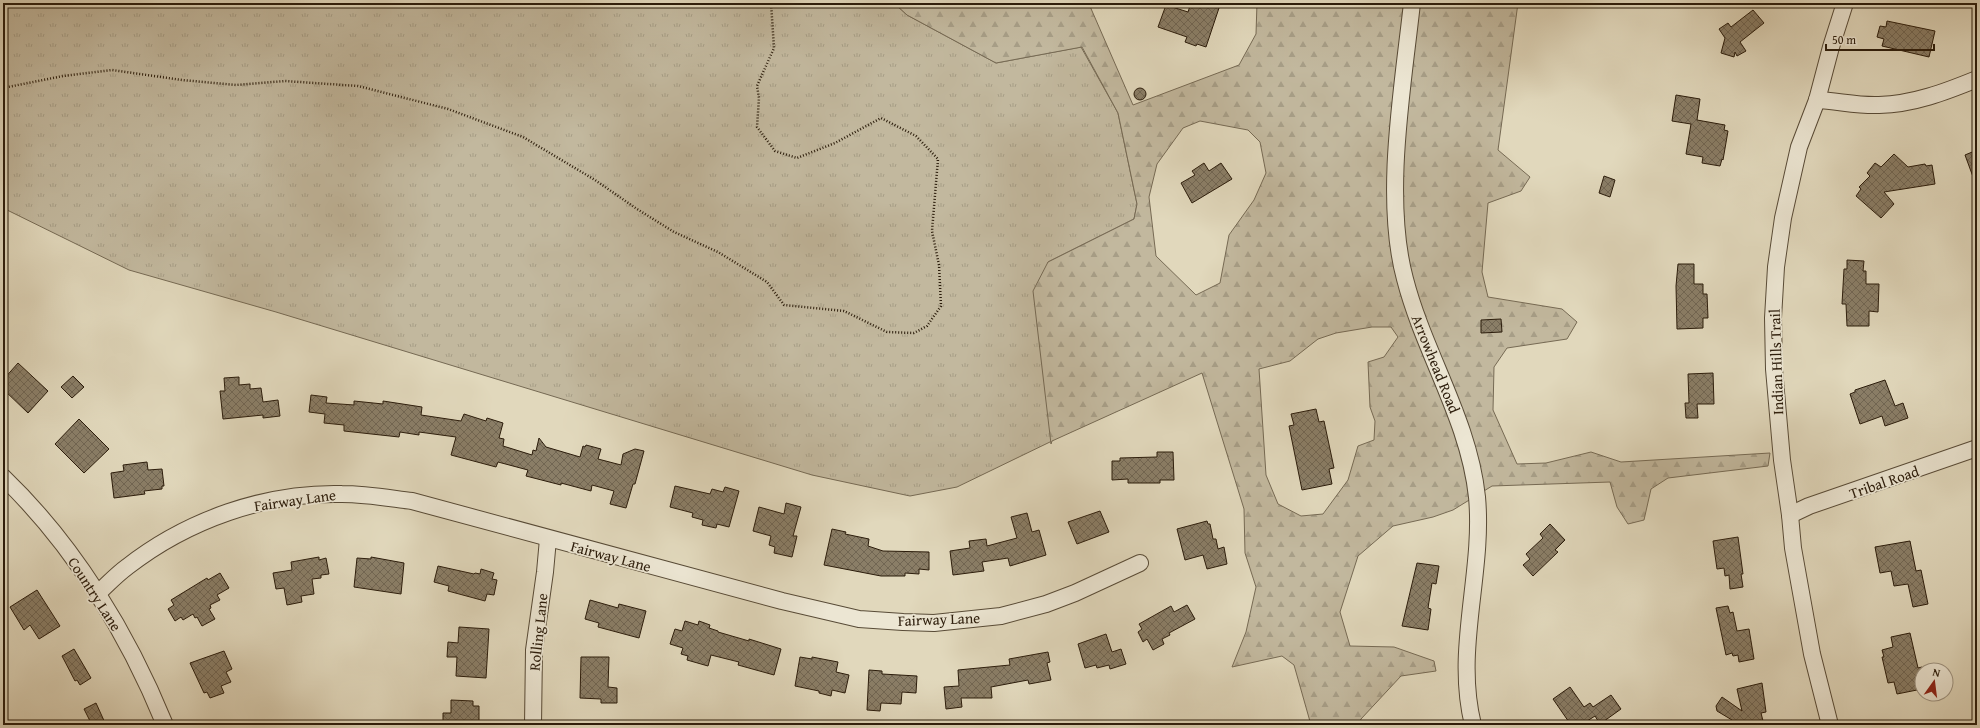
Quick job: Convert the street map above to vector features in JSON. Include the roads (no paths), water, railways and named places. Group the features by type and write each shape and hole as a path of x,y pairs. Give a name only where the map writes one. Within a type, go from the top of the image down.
{"street":[{"name":"Arrowhead Road","path":"1412,3 1396,179 1397,233 1406,285 1419,326 1458,420 1471,461 1477,496 1478,524 1467,646 1468,700 1473,725"},
{"name":"Indian Hills Trail","path":"1830,725 1802,605 1792,548 1790,515 1782,460 1774,369 1773,318 1776,267 1782,218 1799,147 1817,100 1830,47 1845,3"},
{"path":"1817,100 1857,105 1902,104 1930,98 1977,79"},
{"name":"Tribal Road","path":"1790,515 1809,506 1977,448"},
{"name":"Country Lane","path":"3,477 39,516 77,562 98,594 134,659 165,725"},
{"name":"Fairway Lane","path":"98,594 126,567 186,530 249,506 272,500 309,495 371,495 412,501 548,539 832,614 903,622 934,623 1001,616 1046,604 1075,593 1140,563"},
{"name":"Rolling Lane","path":"533,725 534,650 548,539"}]}
